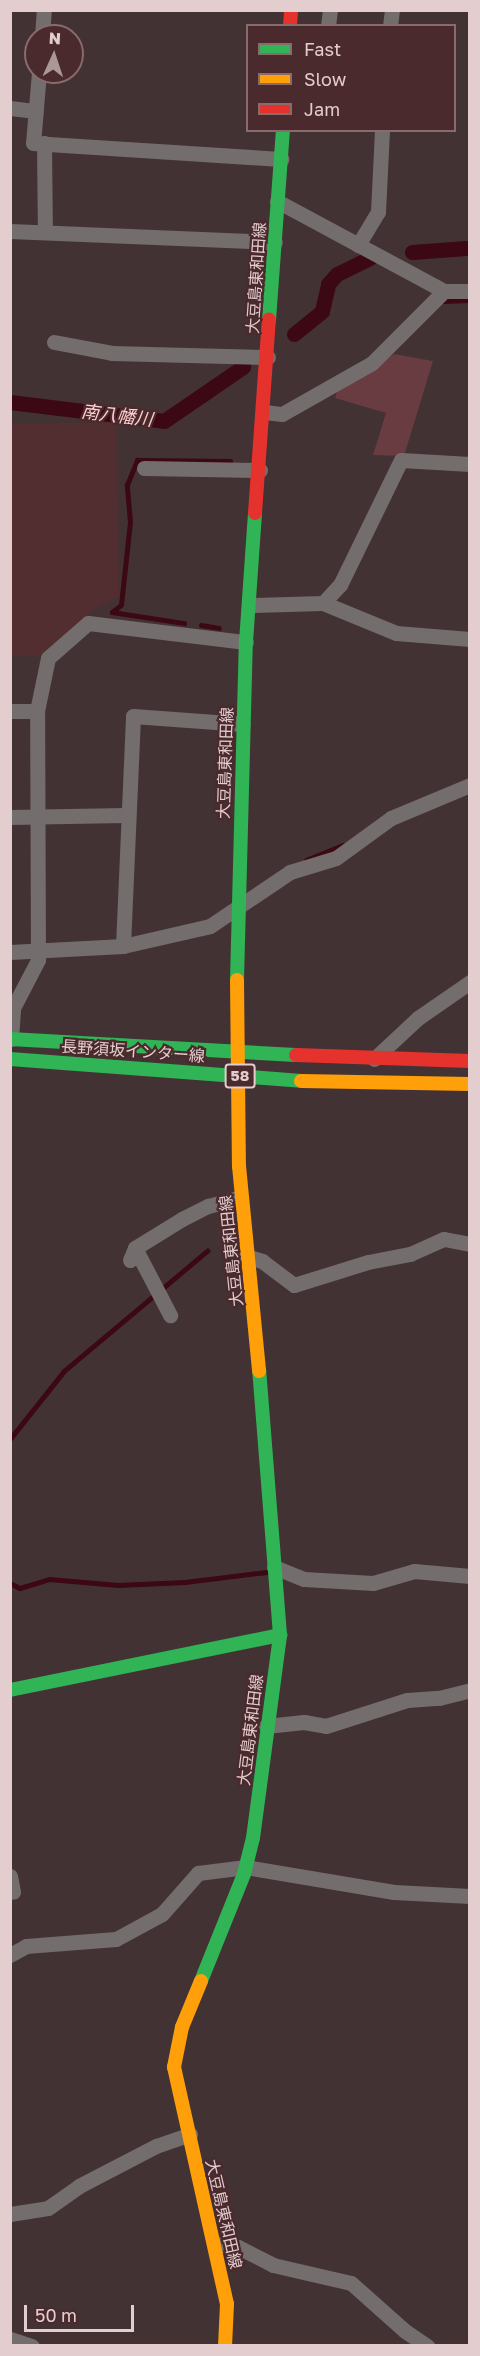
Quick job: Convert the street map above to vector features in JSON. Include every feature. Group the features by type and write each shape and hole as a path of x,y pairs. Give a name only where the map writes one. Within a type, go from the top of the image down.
{"main road":[{"name":"大豆島東和田線","path":"225,2346 227,2304 174,2067 182,2027 246,1867 253,1838 279,1635 269,1470 246,1256 242,1197 237,1076 236,910 246,642 265,412 283,132"},
{"name":"長野須坂インター線","path":"11,1039 374,1059 470,1060"},
{"name":"長野須坂インター線","path":"10,1059 341,1084 470,1084"},
{"path":"10,1690 279,1635"}],"street":[{"path":"38,84 33,143 281,159"},
{"path":"10,108 36,111"},
{"path":"358,245 378,212 381,132"},
{"path":"44,143 45,232"},
{"path":"278,201 444,291 470,291"},
{"path":"10,231 275,242"},
{"path":"265,412 282,414 372,363 444,291"},
{"path":"54,342 112,353 268,357"},
{"path":"323,603 340,585 401,460 470,464"},
{"path":"144,468 260,470"},
{"path":"250,605 323,603 396,633 470,639"},
{"path":"11,1039 13,1008 36,968 38,950 37,711 48,658 88,623 246,642"},
{"path":"10,711 37,711"},
{"path":"123,946 133,716 243,724"},
{"path":"10,952 123,946 210,926 290,872 349,851 391,818 470,785"},
{"path":"10,817 127,815"},
{"path":"374,1059 418,1018 470,982"},
{"path":"170,1315 133,1254 208,1206 242,1197"},
{"path":"246,1256 262,1261 294,1285 368,1262 410,1254 444,1239 470,1245"},
{"path":"274,1567 304,1579 373,1583 414,1571 470,1576"},
{"path":"266,1726 304,1722 326,1726 407,1700 439,1698 470,1690"},
{"path":"10,1955 26,1946 116,1939 162,1914 198,1873 246,1867 394,1892 470,1896"},
{"path":"10,2214 48,2208 79,2186 156,2146 190,2134"},
{"path":"214,2244 238,2247 273,2265 351,2283 405,2331 427,2346"},
{"path":"10,2339 32,2346"}],"shaded area":[{"path":"394,354 433,361 404,456 373,455 386,413 335,398 337,392"},
{"path":"116,422 119,596 92,611 45,656 11,656 10,424"}],"waterway":[{"name":"南八幡川","path":"412,252 466,248"},
{"name":"南八幡川","path":"294,334 322,311 328,284 337,274 370,258"},
{"path":"442,301 470,300"},
{"name":"南八幡川","path":"10,402 164,421 243,367"},
{"path":"112,612 121,605 130,522 127,485 137,460 230,461"},
{"path":"112,612 184,623"},
{"path":"201,625 219,628"},
{"path":"306,860 343,845"},
{"path":"10,1439 64,1371 207,1251"},
{"path":"10,1583 20,1588 49,1579 118,1585 185,1582 266,1572"}],"traffic: fast":[{"path":"269,320 283,132"},
{"path":"237,980 246,642 255,513"},
{"path":"10,1039 296,1055"},
{"path":"10,1059 301,1081"},
{"path":"201,1981 244,1874 253,1838 280,1635 259,1371"},
{"path":"10,1690 280,1635"}],"traffic: slow":[{"path":"237,980 239,1166 259,1371"},
{"path":"301,1081 470,1084"},
{"path":"201,1981 182,2027 174,2067 227,2304 225,2346"}],"traffic: jam":[{"path":"290,24 291,10"},
{"path":"255,513 269,320"},
{"path":"296,1055 470,1061"}]}
